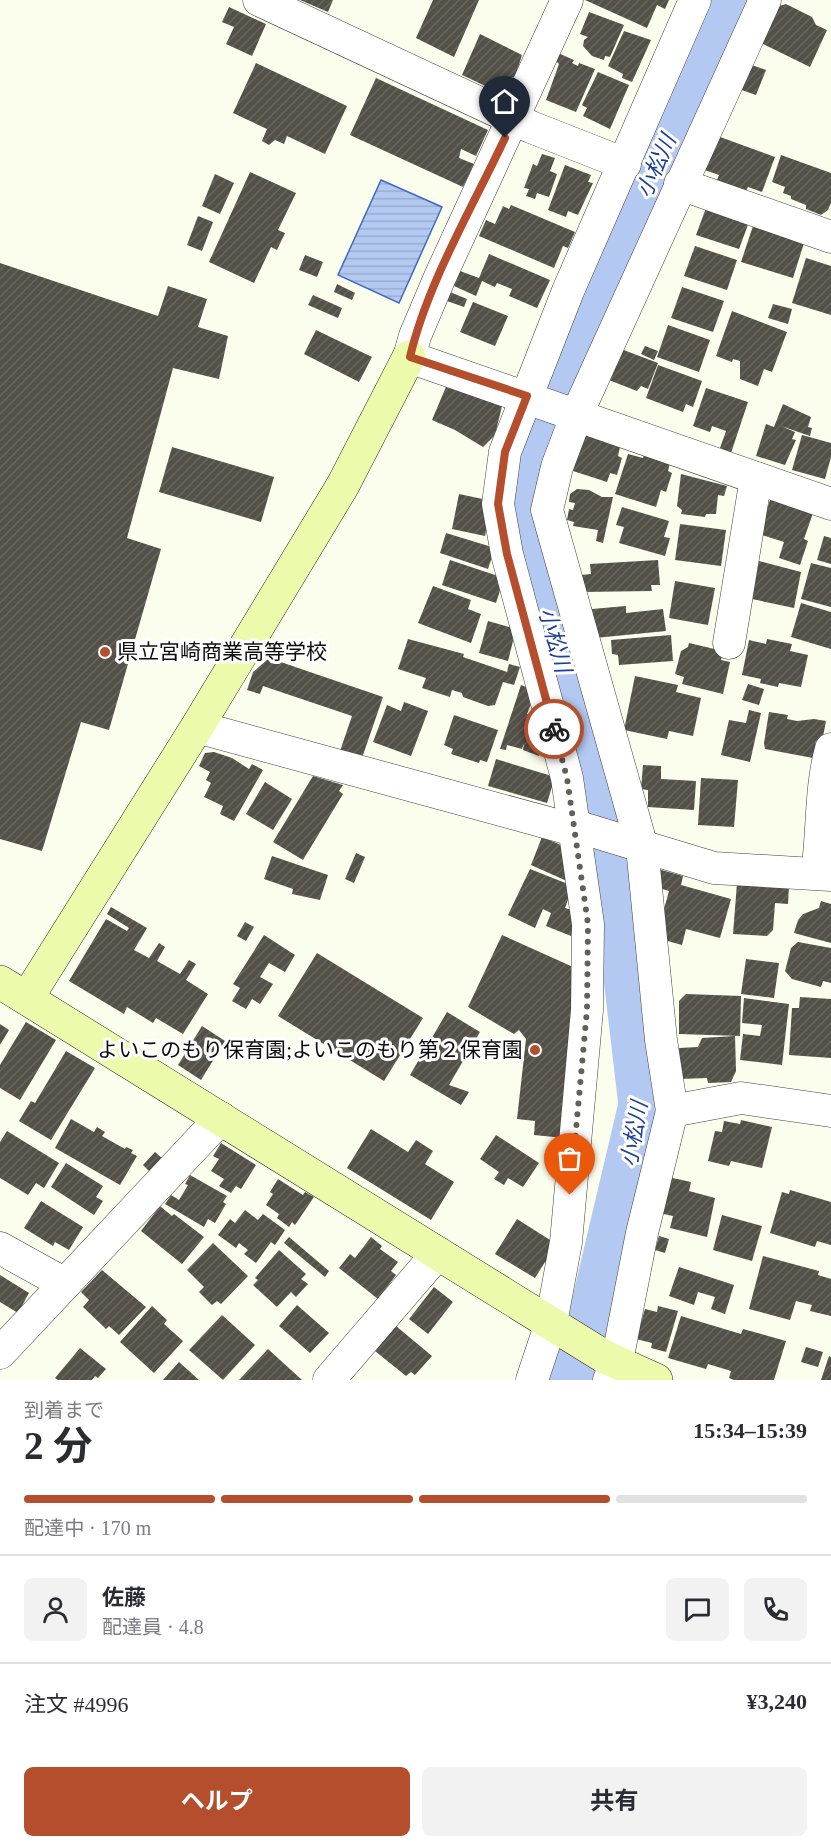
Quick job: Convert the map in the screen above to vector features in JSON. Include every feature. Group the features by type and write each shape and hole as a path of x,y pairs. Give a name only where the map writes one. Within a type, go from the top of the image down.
{"street":[{"path":"259,0 514,117 531,127 625,164"},
{"path":"567,0 440,277 415,336 410,357 343,485 197,727 13,990 557,1327 610,1366 656,1380"},
{"path":"532,1380 557,1327 587,1010 588,924 578,829 567,778 507,554 498,504 505,452 573,280 695,0"},
{"path":"610,1366 672,1110 661,1040 642,847 547,510 557,467 577,414 765,0"},
{"path":"680,184 831,237"},
{"path":"410,357 831,504"},
{"path":"729,644 756,478"},
{"path":"197,727 578,829 714,868 824,874 823,777 831,749"},
{"path":"672,1110 741,1098 831,1111"},
{"path":"0,1353 221,1118"},
{"path":"0,1248 65,1284"},
{"path":"329,1380 438,1253"}],"water":[{"path":"381,180 442,207 399,303 338,275"}],"building":[{"path":"300,0 333,0 328,12"},
{"path":"433,0 479,0 454,57 416,38"},
{"path":"585,0 669,0 665,9 657,5 647,28"},
{"path":"786,4 812,17 816,25 827,30 810,67 759,42 776,7"},
{"path":"229,7 266,24 252,56 226,44 234,27 222,22"},
{"path":"589,12 624,25 610,57 605,56 604,60 592,56 583,46 584,40 588,37 580,34"},
{"path":"624,31 651,40 632,82 622,78 623,74 608,66"},
{"path":"480,34 522,55 515,77 503,77 496,91 462,75"},
{"path":"558,53 574,60 572,63 578,66 579,63 595,69 576,112 546,100 559,64 555,60"},
{"path":"743,62 766,70 756,95 733,87"},
{"path":"256,63 347,106 325,154 287,136 284,144 275,140 269,145 262,141 267,129 233,113"},
{"path":"598,72 629,85 610,129 583,116 587,108 582,105"},
{"path":"376,78 488,130 476,156 461,149 459,158 474,164 463,187 350,135"},
{"path":"712,134 775,157 762,192 748,187 746,191 717,180 719,175 699,168"},
{"path":"542,154 555,158 550,171 557,174 549,197 537,193 535,199 526,196 529,189 524,188 533,164 537,166"},
{"path":"781,155 831,173 831,203 828,210 821,215 806,209 806,205 783,193 785,187 772,182"},
{"path":"565,165 591,175 588,182 593,183 578,215 568,211 566,217 548,210"},
{"path":"250,172 296,193 278,230 285,233 277,250 271,247 254,283 209,262"},
{"path":"215,174 234,183 220,214 202,206"},
{"path":"511,205 575,232 568,248 563,246 554,268 479,236 486,220 495,224 503,206 509,209"},
{"path":"706,208 749,222 739,249 696,235"},
{"path":"198,216 213,222 202,251 187,245"},
{"path":"753,226 804,243 793,278 741,262"},
{"path":"695,246 737,260 727,290 684,276"},
{"path":"489,254 550,280 537,308 509,296 512,289 497,283 495,287 482,281 476,296 454,286 460,271 479,278"},
{"path":"305,255 323,262 317,277 299,270"},
{"path":"806,258 831,266 831,315 792,303"},
{"path":"0,263 158,316 168,286 207,299 198,327 228,336 219,379 173,368 127,538 161,549 109,730 81,722 42,851 0,839"},
{"path":"337,284 355,293 352,300 334,292"},
{"path":"682,287 724,301 713,332 671,318"},
{"path":"450,292 467,299 464,307 447,301"},
{"path":"313,295 342,308 338,318 308,305"},
{"path":"473,302 508,316 495,346 460,332"},
{"path":"773,304 792,309 788,324 768,318"},
{"path":"732,311 787,332 772,372 764,369 758,386 740,379 740,361 733,359 732,362 716,356"},
{"path":"668,325 710,340 699,372 657,357"},
{"path":"316,330 372,357 359,382 304,354"},
{"path":"613,346 658,363 648,389 641,386 637,391 601,377"},
{"path":"645,346 658,351 654,360 641,354"},
{"path":"658,365 702,381 693,407 686,404 683,412 646,398"},
{"path":"448,382 503,402 495,435 483,447 455,430 432,420"},
{"path":"706,388 748,402 731,453 720,448 726,431 712,426 710,432 693,426"},
{"path":"783,404 811,417 808,427 812,428 810,436 781,426 795,432 792,439 796,440 785,465 756,456 766,424 774,427"},
{"path":"585,435 620,447 618,456 622,458 617,475 610,473 607,482 573,471 571,464"},
{"path":"802,435 831,443 831,457 825,479 792,470"},
{"path":"172,447 274,477 261,522 159,492"},
{"path":"628,454 643,458 644,455 670,463 668,471 672,473 666,492 661,490 656,507 615,494"},
{"path":"681,474 727,486 724,496 718,495 716,514 706,514 705,517 681,514 682,510 677,506"},
{"path":"577,489 589,490 602,497 613,497 603,543 596,541 598,530 573,526 574,522 567,520 569,509 573,510 575,503 569,502 570,494"},
{"path":"459,494 492,501 485,536 452,529"},
{"path":"770,500 813,513 804,539 808,541 800,565 779,558 784,542 759,534"},
{"path":"622,507 669,521 664,537 670,538 665,556 619,543 624,527 616,525"},
{"path":"680,524 726,530 721,566 675,560"},
{"path":"446,533 495,548 488,569 440,553"},
{"path":"824,536 831,538 831,564 817,560"},
{"path":"450,560 504,578 496,603 442,585"},
{"path":"658,560 660,585 651,585 652,591 582,592 581,575 591,574 590,564"},
{"path":"759,561 801,572 794,608 752,599"},
{"path":"811,563 831,568 831,607 801,599"},
{"path":"675,581 715,588 708,625 669,618"},
{"path":"433,586 471,600 468,609 481,614 471,643 418,623"},
{"path":"801,603 831,612 831,649 791,637"},
{"path":"626,606 626,613 663,609 666,631 595,638 592,609"},
{"path":"488,621 516,629 508,661 479,653"},
{"path":"671,635 673,661 619,665 618,655 612,654 611,640"},
{"path":"408,639 464,654 463,657 507,672 509,664 520,667 514,685 503,682 495,705 488,706 463,697 462,693 452,690 450,697 422,688 426,678 398,669"},
{"path":"767,639 792,644 790,651 808,655 801,687 779,683 778,687 760,683 761,679 742,675 749,640 766,644"},
{"path":"689,643 723,651 721,660 730,662 723,694 682,684 684,677 675,674 681,651 688,647"},
{"path":"269,658 383,697 362,758 340,751 352,716 263,686 260,694 247,690 253,672"},
{"path":"635,676 678,685 676,692 701,698 693,736 669,731 667,739 624,730"},
{"path":"748,684 764,689 759,705 742,700"},
{"path":"521,685 530,689 532,701 527,714 538,717 535,727 547,731 539,756 523,750 524,743 522,749 507,745 506,750 500,749"},
{"path":"404,702 428,711 411,756 373,742 387,705 401,711"},
{"path":"749,710 761,713 750,762 721,755 729,720 746,723"},
{"path":"769,712 788,715 787,719 797,721 814,719 826,721 822,742 816,741 813,758 765,749"},
{"path":"454,715 498,730 487,762 480,760 479,763 451,754 453,749 444,745"},
{"path":"214,752 232,758 249,769 252,764 263,770 234,821 220,814 223,806 204,797 211,783 206,780 210,772 199,766 205,753"},
{"path":"496,759 555,777 547,803 488,786"},
{"path":"643,765 661,766 661,779 696,781 694,810 648,807 648,790 641,789"},
{"path":"313,776 343,785 339,791 343,794 303,860 273,842"},
{"path":"701,778 738,780 734,827 698,825"},
{"path":"265,782 292,799 273,830 246,814"},
{"path":"542,837 568,848 569,882 531,865"},
{"path":"356,853 365,857 354,883 345,879"},
{"path":"272,856 328,875 320,900 292,894 293,889 264,879"},
{"path":"530,869 573,886 565,908 576,911 571,936 546,926 551,913 543,909 535,928 508,915"},
{"path":"658,869 683,876 681,885 731,899 720,938 686,929 682,945 664,940 658,931 669,891 653,886"},
{"path":"737,883 789,886 788,904 775,903 773,930 767,936 733,934"},
{"path":"821,901 831,904 831,943 794,933 798,920 803,914 819,908"},
{"path":"111,907 147,928 134,950 149,958 159,943 165,947 157,961 180,974 189,960 196,964 186,980 208,994 183,1034 156,1018 153,1023 127,1007 124,1014 69,981 106,919 127,931 129,928 107,914"},
{"path":"245,922 254,927 246,941 237,936"},
{"path":"264,935 295,955 285,972 269,963 260,977 273,984 260,1004 252,999 246,1009 232,1001 240,988 233,984"},
{"path":"502,935 582,971 564,1138 534,1135 535,1121 517,1119 526,1039 519,1030 514,1034 468,1007"},
{"path":"798,942 831,948 831,983 823,981 821,987 792,979 785,971 791,948"},
{"path":"317,953 423,1018 384,1081 278,1016"},
{"path":"746,959 779,963 774,998 741,994"},
{"path":"686,994 741,996 740,1036 679,1034 679,1001"},
{"path":"800,997 831,999 831,1058 789,1055 792,1008 799,1008"},
{"path":"744,998 789,1004 782,1065 740,1060 743,1034 760,1036 762,1025 742,1023"},
{"path":"447,1012 480,1032 449,1085 469,1092 461,1105 410,1075"},
{"path":"26,1022 56,1040 20,1100 0,1088 0,1065"},
{"path":"0,1024 9,1030 0,1045"},
{"path":"202,1026 225,1041 201,1080 178,1065"},
{"path":"735,1036 736,1071 731,1082 708,1083 707,1078 680,1079 679,1048 698,1047 702,1038"},
{"path":"66,1051 95,1068 51,1140 19,1121 31,1101 35,1103"},
{"path":"71,1119 94,1132 97,1127 105,1132 102,1136 125,1149 126,1147 133,1150 131,1153 137,1156 120,1185 55,1148"},
{"path":"741,1120 772,1127 762,1168 731,1161 729,1166 708,1161 715,1131 722,1132 724,1121 740,1124"},
{"path":"371,1129 408,1152 416,1140 433,1151 425,1164 454,1182 431,1220 347,1168"},
{"path":"7,1131 59,1163 44,1188 36,1183 28,1195 0,1178 0,1142"},
{"path":"496,1135 539,1163 523,1187 508,1178 504,1185 494,1179 499,1172 480,1159"},
{"path":"221,1143 256,1165 241,1189 236,1186 231,1193 219,1186 224,1179 211,1171 219,1159 213,1156"},
{"path":"155,1152 163,1159 150,1172 143,1165"},
{"path":"66,1163 103,1186 96,1197 103,1201 94,1215 51,1187"},
{"path":"190,1175 227,1196 223,1202 226,1204 215,1223 208,1219 204,1227 165,1204 171,1195 179,1200 188,1185 185,1184"},
{"path":"668,1177 691,1182 689,1191 715,1198 707,1237 670,1228 673,1216 659,1213"},
{"path":"278,1179 303,1195 305,1192 314,1197 295,1225 292,1222 289,1227 277,1218 279,1214 266,1205 273,1194 270,1192"},
{"path":"790,1190 831,1202 831,1245 817,1241 815,1247 770,1233 782,1192 789,1194"},
{"path":"41,1201 83,1227 69,1250 55,1242 53,1246 24,1228"},
{"path":"160,1206 204,1237 182,1264 141,1231"},
{"path":"245,1210 258,1220 263,1214 285,1230 275,1245 271,1242 256,1263 244,1254 248,1250 239,1243 236,1248 218,1235 230,1219 235,1223"},
{"path":"722,1215 762,1226 752,1261 713,1250"},
{"path":"517,1219 561,1247 550,1265 545,1262 535,1278 495,1254"},
{"path":"659,1236 669,1239 665,1253 655,1250"},
{"path":"289,1237 329,1271 325,1277 284,1243"},
{"path":"371,1237 382,1246 380,1249 398,1262 391,1271 396,1275 378,1299 339,1268 350,1254 355,1258"},
{"path":"213,1243 248,1276 221,1304 217,1301 212,1305 199,1292 204,1287 187,1270"},
{"path":"279,1250 306,1274 301,1279 308,1284 296,1297 291,1292 277,1307 253,1285 258,1280 255,1278"},
{"path":"763,1256 819,1271 818,1275 831,1279 831,1316 810,1311 812,1305 796,1301 790,1320 749,1309"},
{"path":"679,1267 734,1285 725,1314 711,1309 715,1297 698,1292 694,1305 669,1296"},
{"path":"102,1270 146,1307 119,1335 109,1326 106,1329 83,1307 89,1300 81,1292"},
{"path":"0,1275 29,1293 18,1313 0,1302"},
{"path":"434,1287 453,1302 428,1334 409,1319"},
{"path":"297,1305 329,1333 310,1353 279,1326"},
{"path":"152,1306 167,1320 164,1324 183,1341 154,1373 120,1342"},
{"path":"658,1306 678,1311 666,1352 651,1348 652,1343 636,1339 645,1309 657,1312"},
{"path":"222,1315 255,1345 223,1380 189,1350"},
{"path":"681,1316 741,1334 743,1329 786,1341 774,1380 734,1380 729,1378 731,1371 708,1364 706,1369 668,1358"},
{"path":"396,1326 432,1356 415,1375 411,1372 406,1376 375,1351"},
{"path":"806,1347 823,1352 818,1367 801,1362"},
{"path":"80,1348 106,1369 98,1378 95,1376 92,1380 58,1380 55,1378"},
{"path":"268,1349 302,1380 239,1380"},
{"path":"829,1356 831,1357 831,1380 821,1380"},
{"path":"179,1362 199,1380 163,1380"}],"waterway":[{"name":"小松川","path":"573,1380 592,1325 644,1105 624,935 590,768 568,697 536,572 527,517 526,481 537,436 729,0"}],"way so far":[{"path":"554,729 567,778 588,924 587,1010 570,1195"}],"place":[{"name":"県立宮崎商業高等学校","path":"105,652"},
{"name":"よいこのもり保育園;よいこのもり第２保育園","path":"535,1050"}],"route":[{"path":"505,138 440,277 415,336 410,357 527,396 505,452 498,504 507,554 554,729"}]}
